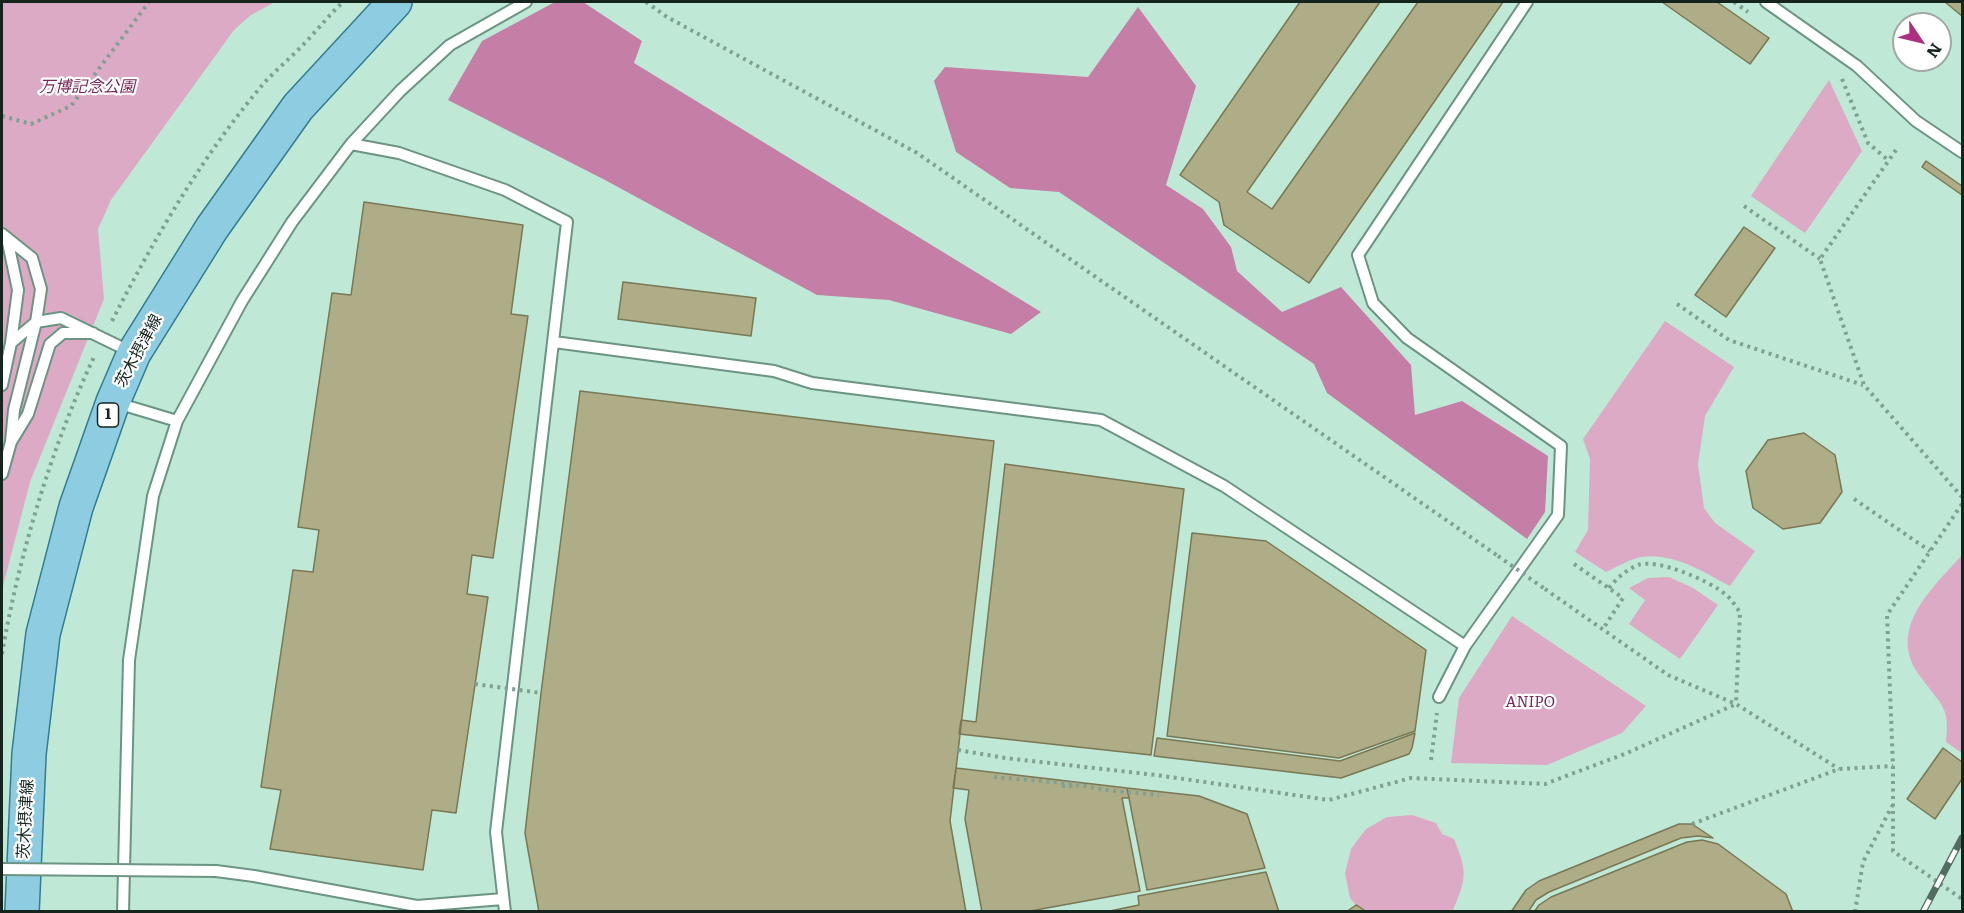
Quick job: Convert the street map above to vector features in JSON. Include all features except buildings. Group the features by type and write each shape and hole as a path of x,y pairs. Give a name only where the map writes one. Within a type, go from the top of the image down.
{"main road":[{"name":"茨木摂津線","path":"21,912 28,754 43,634 76,507 113,402 134,353 212,228 298,107 395,2"}],"lane":[{"path":"123,912 129,660 153,496 177,421 242,301 292,222 351,144 400,91 450,45 526,2"},
{"path":"1439,697 1465,646 1558,514 1561,446 1407,338 1373,303 1358,255 1527,2"},
{"path":"1766,2 1857,66 1916,122 1962,152"},
{"path":"351,144 399,153 505,189 567,222 496,832 505,912"},
{"path":"2,474 11,442 14,410 36,322 40,289 32,258 4,236"},
{"path":"2,385 11,343 18,290 4,236"},
{"path":"11,343 36,322 61,318 134,353"},
{"path":"11,442 28,414 50,344 63,333 93,333"},
{"path":"554,342 774,371 812,383 1101,420 1224,486 1465,646"},
{"path":"113,402 177,421"},
{"path":"2,869 216,871 417,906 502,899"}],"path":[{"path":"2,116 31,123 71,106 149,2"},
{"path":"646,2 667,17 917,153 1668,675 1736,704 1839,769"},
{"path":"1734,2 1752,14"},
{"path":"1842,78 1868,143 1888,160"},
{"path":"1820,259 1896,150"},
{"path":"1744,206 1820,259 1864,386 1962,496"},
{"path":"1677,304 1730,340 1864,386"},
{"path":"1854,499 1930,551"},
{"path":"1962,504 1887,615 1893,766 1893,851 1962,899"},
{"path":"1574,564 1623,598 1603,628"},
{"path":"1609,588 1618,576 1640,564 1670,567 1699,579 1725,594 1740,612 1736,704"},
{"path":"475,684 541,693"},
{"path":"1431,760 1439,697"},
{"path":"958,750 1329,800 1411,778 1545,784 1627,753 1736,704"},
{"path":"1692,824 1839,769 1893,766"},
{"path":"994,774 1079,786 1090,785 1103,789 1160,793"},
{"path":"1855,912 1863,862 1893,804"}],"green space":[{"name":"万博記念公園","path":"2,2 275,2 251,15 234,30 111,200 98,229 104,299 30,482 2,590"},
{"path":"1829,80 1862,151 1805,233 1751,196"},
{"path":"1665,321 1734,367 1705,416 1698,464 1704,508 1715,523 1755,551 1730,586 1688,564 1665,557 1637,558 1606,572 1575,552 1588,530 1590,459 1583,439"},
{"path":"1962,555 1962,753 1946,742 1947,723 1944,710 1914,668 1908,649 1909,633 1920,605"},
{"path":"1669,577 1693,588 1718,605 1680,659 1629,624 1645,600 1629,588 1648,578"},
{"name":"ANIPO","path":"1512,616 1646,706 1622,733 1547,765 1451,763 1459,698"},
{"path":"1412,815 1436,823 1442,834 1454,839 1464,874 1461,890 1453,910 1367,911 1356,905 1350,898 1345,873 1351,849 1366,829 1387,817"}],"shaded area":[{"path":"555,2 583,2 642,41 634,63 1041,312 1011,334 889,300 817,295 605,180 448,100 482,41"},
{"path":"1138,7 1196,86 1166,185 1203,209 1231,247 1237,271 1282,312 1341,287 1411,365 1415,415 1462,401 1548,456 1545,512 1527,539 1327,393 1314,364 1059,192 1010,188 956,152 934,81 945,67 1088,77"}],"railway":[{"path":"1923,912 1962,838"}]}
